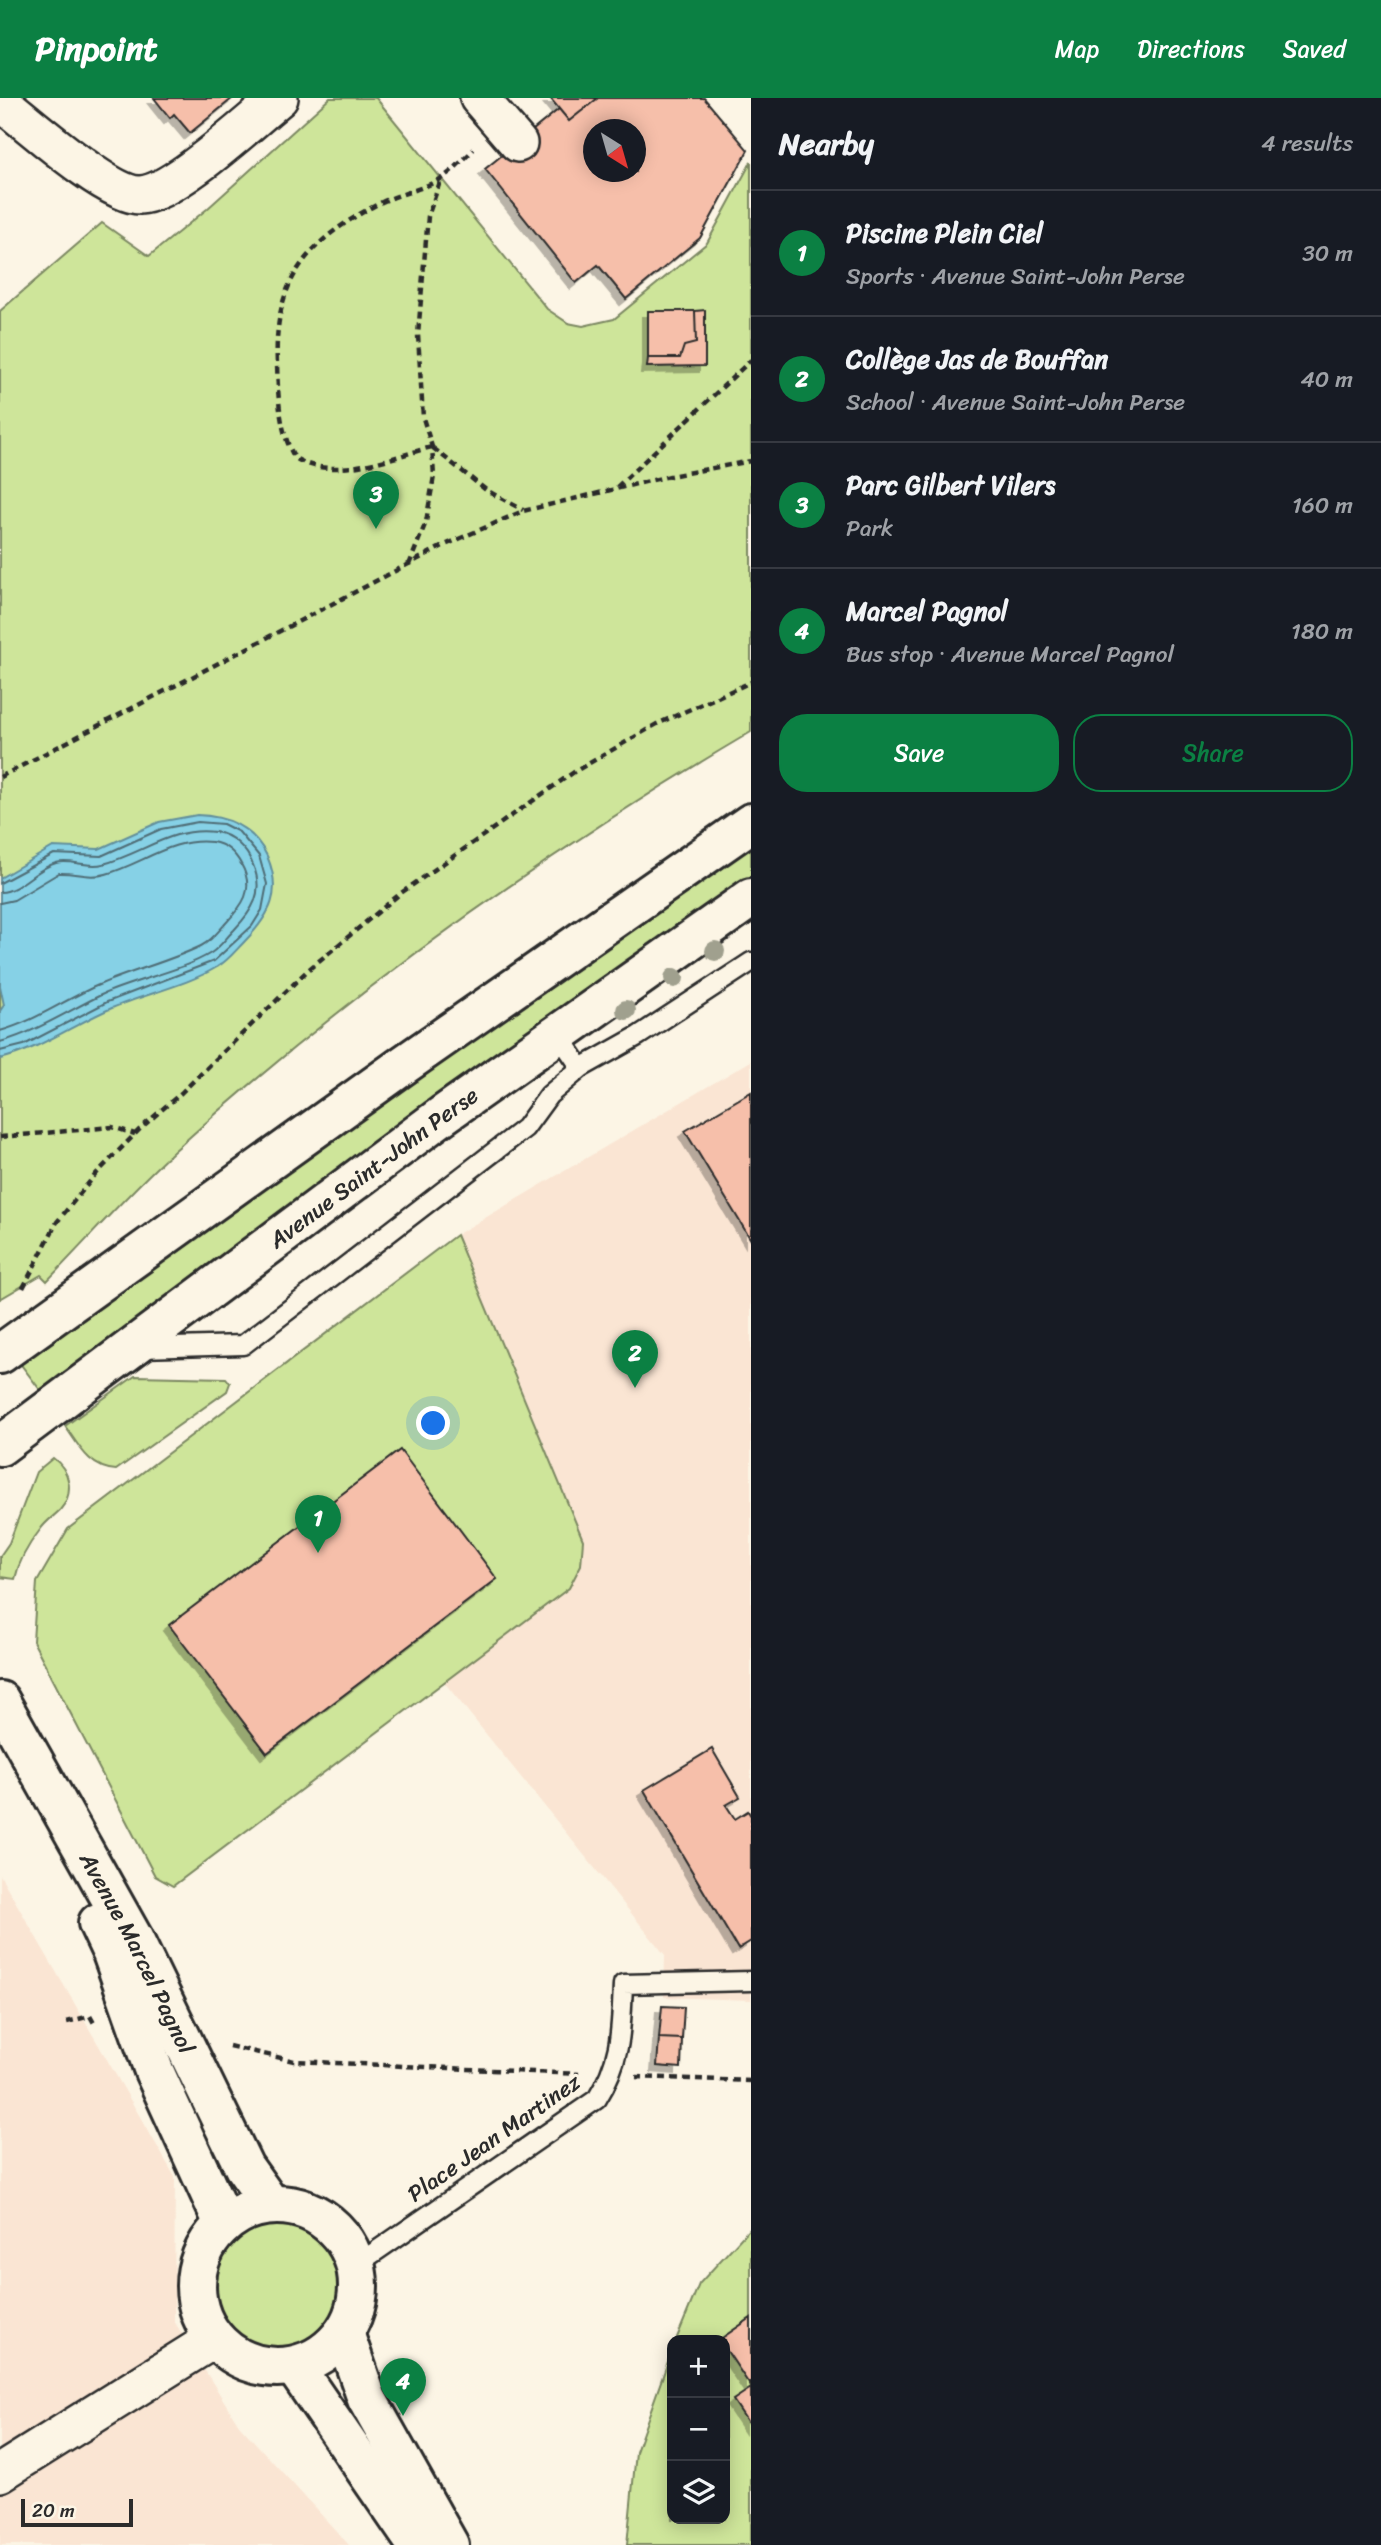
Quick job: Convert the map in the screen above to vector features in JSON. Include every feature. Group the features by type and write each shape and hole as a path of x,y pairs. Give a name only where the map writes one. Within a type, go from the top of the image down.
{"main road":[{"path":"0,1354 405,1064 751,823"},
{"name":"Avenue Saint-John Perse","path":"0,1446 557,1033 751,898"},
{"name":"Avenue Marcel Pagnol","path":"0,1701 133,1938 244,2167 271,2204"},
{"name":"Avenue Marcel Pagnol","path":"0,1733 112,1953 154,2071 224,2224"},
{"path":"271,2204 299,2207 325,2219 345,2240 356,2265 358,2301 344,2333 322,2355 294,2366 264,2368 237,2358 214,2339 199,2311 195,2279 204,2249 224,2224 246,2210 271,2204"},
{"path":"344,2333 367,2399 449,2545"},
{"path":"294,2366 417,2545"}],"street":[{"path":"0,101 86,169 121,191 141,195 167,186 201,162 279,98"},
{"path":"479,98 518,143"},
{"path":"0,2473 214,2339"}],"lane":[{"path":"129,1349 243,1345 525,1128 549,1095 581,1068 638,1036 751,962"},
{"path":"557,1033 581,1068"},
{"name":"Place Jean Martinez","path":"356,2265 597,2099 612,2075 620,2045 623,1984 751,1981"}],"path":[{"path":"409,565 431,502 432,447 423,418 418,334 428,216 441,179 383,202 318,242 292,275 279,311 275,332 283,421 295,458 308,466 328,469 356,466 432,447"},
{"path":"615,489 751,360"},
{"path":"432,447 486,490 523,510"},
{"path":"0,776 409,565 523,510 751,461"},
{"path":"14,1297 23,1288 58,1222 96,1174 308,970 401,892 575,772 657,724 751,682"},
{"path":"0,1138 112,1127 135,1135"},
{"path":"228,2046 294,2061 751,2081"}],"shaded area":[{"path":"751,1061 751,2000 664,1997 665,1955 444,1682 569,1588 583,1540 456,1235"},
{"path":"0,1875 175,2177 174,2321 239,2425 349,2545 0,2545"}],"green space":[{"path":"330,98 376,98 547,309 568,323 583,326 614,319 707,243 751,162 751,732 524,876 379,981 240,1093 173,1152 47,1281 41,1275 0,1299 0,311 102,223 149,256 207,209"},
{"path":"751,836 751,877 281,1211 41,1391 19,1362"},
{"path":"456,1235 583,1540 581,1565 569,1588 173,1886 155,1876 33,1641 37,1582 68,1529"},
{"path":"135,1376 226,1378 230,1383 227,1391 116,1470 107,1469 86,1455 65,1426"},
{"path":"53,1458 67,1475 69,1489 65,1503 32,1541 15,1579 0,1577 0,1556 9,1543 36,1472"},
{"path":"278,2225 302,2229 323,2243 337,2264 341,2288 337,2312 323,2333 302,2347 278,2351 254,2347 233,2333 219,2312 215,2288 219,2264 233,2243 254,2229"},
{"path":"751,2227 751,2545 627,2545 636,2452 667,2364 667,2524 730,2524 730,2335 678,2335 699,2284"}],"water":[{"path":"197,815 219,818 238,825 255,838 267,856 272,869 274,892 267,912 254,931 225,962 206,973 112,1008 43,1043 0,1059 0,1011 4,1005 0,986 0,878 53,847 99,849 159,822"}],"building":[{"path":"154,98 233,98 190,133 174,114 170,118"},
{"path":"550,98 598,98 569,121"},
{"path":"598,98 704,98 748,150 700,238 626,299 598,265 576,283 485,169 559,109 569,121"},
{"path":"705,310 705,366 647,367 648,358 680,358 684,346 696,343 695,311"},
{"path":"648,311 695,311 696,343 684,346 680,358 648,358"},
{"path":"751,1092 751,1240 685,1131"},
{"path":"400,1450 497,1579 267,1753 169,1625"},
{"path":"712,1749 740,1797 726,1805 735,1819 748,1811 751,1816 751,1941 738,1949 644,1790"},
{"path":"662,2006 684,2007 682,2039 659,2038"},
{"path":"659,2038 682,2039 681,2068 657,2066"},
{"path":"751,2318 751,2387 730,2356 730,2335 726,2335"},
{"path":"751,2388 751,2427 733,2400"}],"place":[{"name":"Parc Gilbert Vilers","path":"376,529"},
{"name":"Collège Jas de Bouffan","path":"635,1388"},
{"name":"Piscine Plein Ciel","path":"318,1553"},
{"name":"Marcel Pagnol","path":"403,2416"}]}
